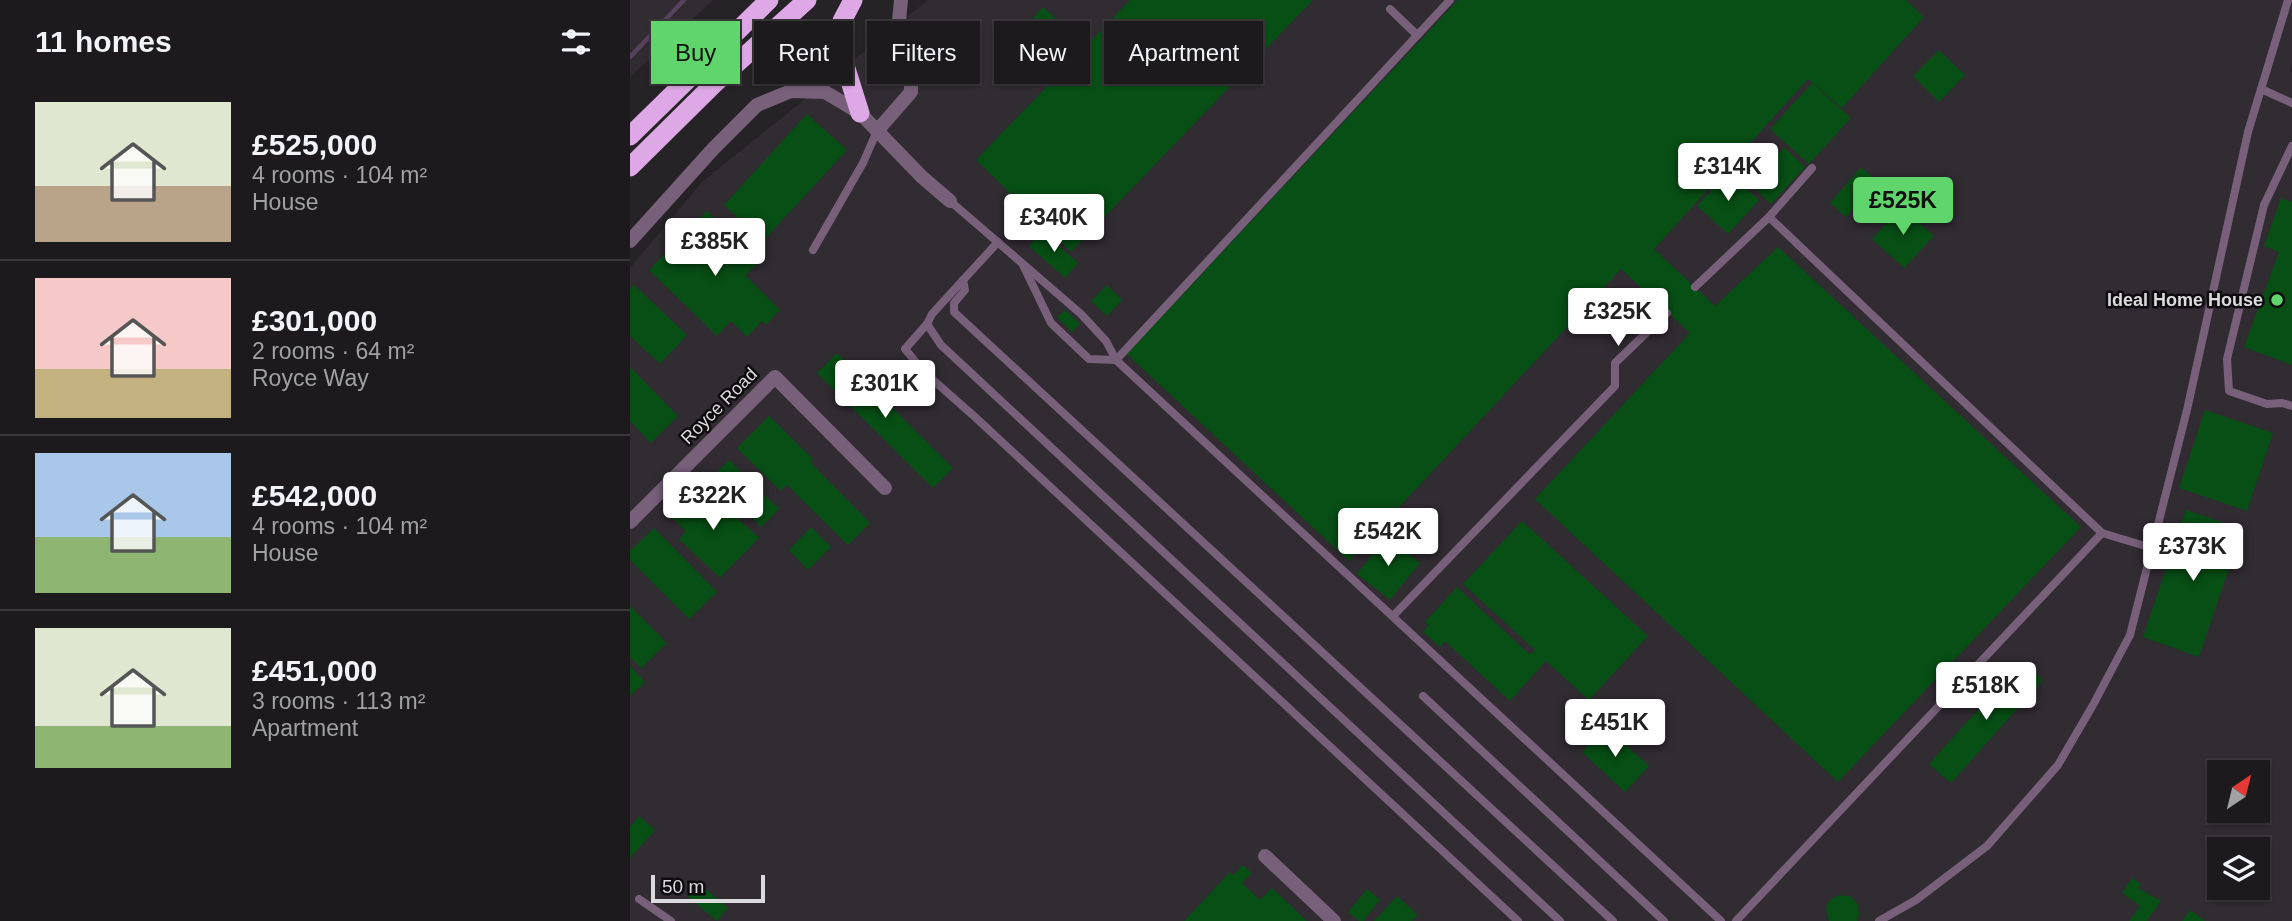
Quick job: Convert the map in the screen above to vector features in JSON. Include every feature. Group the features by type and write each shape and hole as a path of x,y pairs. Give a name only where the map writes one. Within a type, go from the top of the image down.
{"highway":[{"path":"630,136 769,0"},
{"path":"630,167 715,83 807,0"},
{"path":"853,0 842,21 838,43 860,113"}],"street":[{"path":"877,131 911,92 911,68 898,31 901,0"},
{"path":"630,241 713,149 757,106 791,90 825,92 860,113 922,177 950,201"},
{"name":"Royce Road","path":"630,522 775,377 885,488"},
{"path":"1265,856 1335,921"}],"lane":[{"path":"1021,262 1051,323 1089,359 1116,360 1450,0"},
{"path":"1879,921 1916,900 1987,846 2058,765 2094,705 2130,635 2187,410 2248,132 2288,0"},
{"path":"1390,9 1417,35"},
{"path":"2260,89 2292,103"},
{"path":"813,250 863,163 877,131"},
{"path":"2292,146 2264,205 2227,359 2229,391 2267,404 2283,403 2292,406"},
{"path":"1695,287 1769,217 1812,167"},
{"path":"950,201 1081,314 1106,341 1116,360 1721,921"},
{"path":"1769,217 2102,533 2152,548"},
{"path":"998,242 932,314 927,324 905,349 924,372 975,416 1518,921"},
{"path":"963,280 965,290 954,303 954,312 1613,921"},
{"path":"1393,616 1615,386 1615,363 1667,313"},
{"path":"927,324 941,345 1560,921"},
{"path":"1736,921 2102,533"},
{"path":"1423,696 1664,921"},
{"path":"639,899 671,921"}],"shaded area":[{"path":"630,0 713,0 690,21 651,21 651,58 630,77"},
{"path":"928,0 2292,0 2292,921 630,921 630,268 702,182 824,84 853,84 853,60 867,49 867,84 980,84 980,21 902,21"}],"building":[{"path":"1130,0 1313,0 1263,52 1263,21 1110,21"},
{"path":"1458,0 1906,0 1924,17 1842,108 1808,79 1654,249 1715,306 1778,247 2081,527 1838,782 1535,499 1690,333 1621,269 1349,561 1127,354"},
{"path":"1043,7 1058,21 1030,21"},
{"path":"1104,27 1104,84 1232,84 1071,252 976,160 1049,84 1090,84 1090,42"},
{"path":"1939,50 1965,75 1939,102 1913,76"},
{"path":"1812,83 1851,118 1809,164 1770,129"},
{"path":"807,114 847,150 763,241 724,205"},
{"path":"1784,147 1805,167 1771,204 1750,184"},
{"path":"1861,167 1878,182 1846,217 1830,203"},
{"path":"1728,172 1759,200 1728,234 1697,206"},
{"name":"Ideal Home House","path":"2281,198 2292,202 2292,365 2244,347 2279,252 2264,246"},
{"path":"1901,207 1934,236 1904,268 1872,239"},
{"path":"707,211 759,262 745,275 780,310 766,325 762,321 747,337 731,321 717,336 649,270"},
{"path":"1042,231 1078,263 1065,278 1029,246"},
{"path":"634,285 687,335 660,364 630,336 630,289"},
{"path":"1107,285 1122,300 1107,316 1091,301"},
{"path":"1065,310 1080,324 1072,332 1057,317"},
{"path":"837,353 953,468 933,488 817,373"},
{"path":"630,367 678,416 651,443 630,421"},
{"path":"2205,410 2273,433 2247,511 2179,488"},
{"path":"769,416 813,459 810,462 870,523 848,545 787,485 781,491 737,448"},
{"path":"729,460 779,509 761,527 712,477"},
{"path":"702,485 759,538 720,578 679,539 686,531 671,517"},
{"path":"2186,510 2242,529 2199,657 2143,637"},
{"path":"1522,521 1648,636 1589,700 1546,661 1510,701 1445,641 1440,647 1423,632 1429,625 1425,622 1457,587 1529,654 1535,650 1463,584"},
{"path":"811,527 831,547 808,570 789,550"},
{"path":"654,528 717,592 689,619 630,560 630,551"},
{"path":"1387,536 1420,563 1390,600 1357,574"},
{"path":"630,606 667,643 641,668 630,657"},
{"path":"2022,661 2043,680 1951,783 1929,764"},
{"path":"630,666 645,682 630,696"},
{"path":"1605,726 1649,766 1625,792 1582,752"},
{"path":"639,816 655,830 630,858 630,827"},
{"path":"1243,865 1252,873 1242,883 1260,900 1272,888 1307,921 1184,921 1230,872 1233,875"},
{"path":"2132,878 2141,884 2138,888 2161,901 2147,921 2129,921 2140,906 2122,893"},
{"path":"699,883 728,908 717,921 688,897"},
{"path":"1367,889 1380,900 1363,921 1359,921 1348,912"},
{"path":"1839,895 1850,896 1858,904 1857,921 1829,921 1827,905"},
{"path":"1397,896 1418,915 1412,921 1374,921"},
{"path":"2190,910 2205,921 2182,921"}],"waterway":[{"path":"630,57 684,0"}],"place":[{"name":"Ideal Home House","path":"2277,300"}]}
